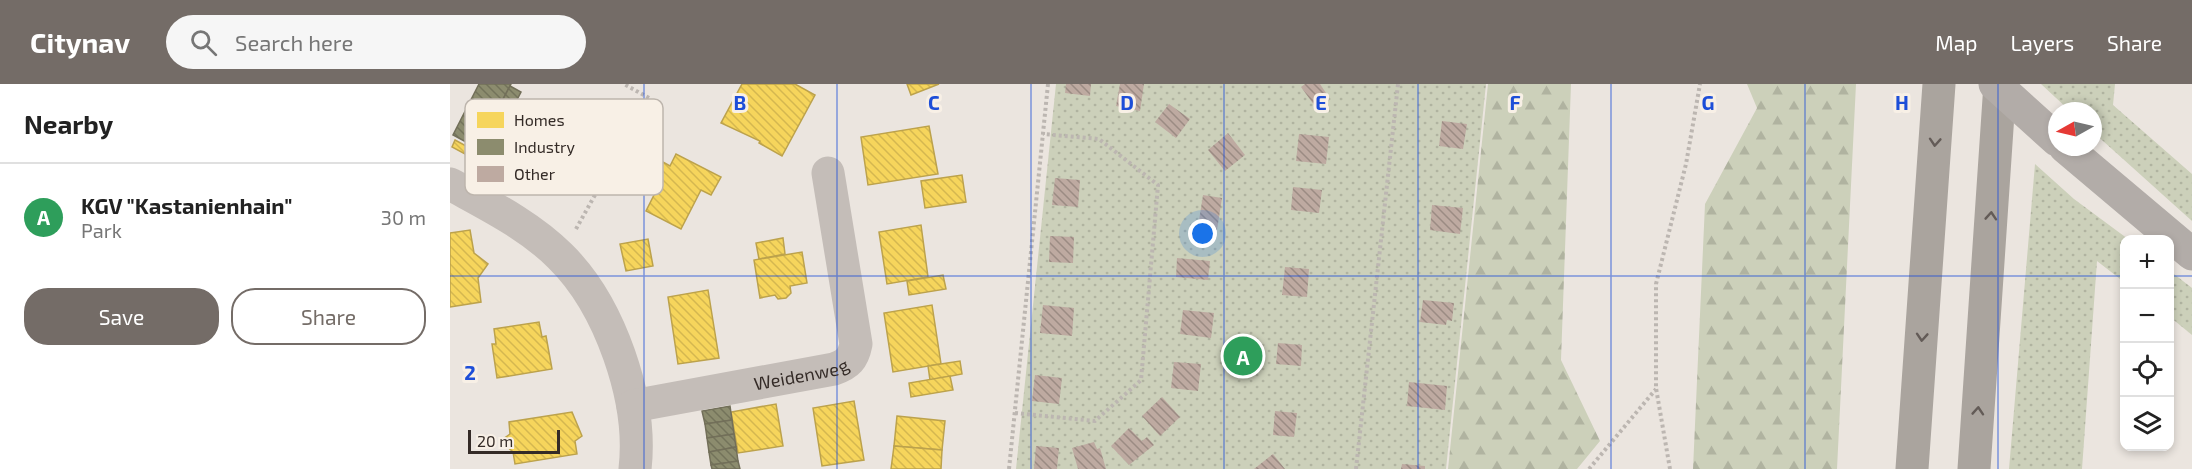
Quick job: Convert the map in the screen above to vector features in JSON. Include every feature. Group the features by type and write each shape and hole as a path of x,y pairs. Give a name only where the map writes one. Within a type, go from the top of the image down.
{"highway":[{"path":"1912,469 1939,84"},
{"path":"1974,469 1997,84"}],"main road":[{"path":"1997,84 2048,131"},
{"path":"2076,156 2192,254"}],"street":[{"name":"Weidenweg","path":"633,406 834,369 846,365 854,357 855,344 828,173"},
{"path":"450,184 465,192"},
{"path":"470,195 511,218 561,256 599,308 620,353 633,406 635,469"}],"path":[{"path":"624,84 648,99"},
{"path":"1009,469 1048,84"},
{"path":"1356,469 1398,84"},
{"path":"1670,469 1656,388 1656,285 1686,164 1700,84"},
{"path":"1015,413 1095,421 1141,380 1158,185 1099,139 1043,134"},
{"path":"561,256 595,195"},
{"path":"1589,469 1656,388"}],"green space":[{"path":"1056,84 1486,84 1446,469 1016,469"},
{"path":"1488,84 1571,84 1561,360 1600,441 1577,469 1448,469"},
{"path":"1747,84 1856,84 1837,469 1693,469 1705,204 1757,108"},
{"path":"2041,84 2115,84 2113,105 2192,174 2192,221 2102,140 2102,102 2060,102"},
{"path":"2035,164 2074,199 2123,235 2120,235 2120,279 2097,261 2082,469 2009,469"},
{"path":"2174,274 2192,288 2192,335 2174,320"}],"building: Homes":[{"path":"742,84 795,84 815,95 782,156 759,143 760,141 721,123"},
{"path":"907,84 939,84 911,95"},
{"path":"929,126 938,174 868,185 861,137"},
{"path":"455,140 465,145 465,154 452,147"},
{"path":"676,154 721,177 711,195 701,190 681,229 646,211 654,195 663,195 663,162 670,166"},
{"path":"962,175 966,202 925,208 921,181"},
{"path":"921,225 928,277 887,284 879,232"},
{"path":"470,230 474,253 488,264 478,278 481,302 450,307 450,233"},
{"path":"783,238 785,254 759,259 756,243"},
{"path":"648,239 653,266 626,271 620,244"},
{"path":"802,252 807,283 790,286 791,293 786,298 778,299 775,295 760,298 754,260"},
{"path":"943,275 946,289 909,295 907,281"},
{"path":"708,290 719,358 678,364 668,297"},
{"path":"932,305 941,364 893,372 884,313"},
{"path":"539,322 542,337 546,336 552,369 497,378 492,344 496,344 494,329"},
{"path":"960,361 962,374 930,380 928,366"},
{"path":"950,376 953,390 911,397 909,383"},
{"path":"854,401 864,460 822,466 813,408"},
{"path":"776,404 783,446 738,453 731,412"},
{"path":"572,412 582,436 575,441 577,454 515,464 513,452 504,444 503,439 510,434 509,422"},
{"path":"897,416 945,421 942,450 894,446"},
{"path":"894,446 942,450 941,469 891,469"}],"building: Industry":[{"path":"479,84 511,84 503,99 471,99"},
{"path":"510,86 521,92 517,99 503,99"},
{"path":"465,111 465,142 453,135"},
{"path":"730,406 732,420 705,424 702,411"},
{"path":"732,420 734,434 707,438 705,424"},
{"path":"734,434 736,447 709,452 707,438"},
{"path":"736,447 738,461 711,465 709,452"},
{"path":"738,461 740,469 712,469 711,465"}],"building: Other":[{"path":"1066,84 1091,84 1090,96 1065,93"},
{"path":"1120,84 1144,84 1140,111 1116,106"},
{"path":"1305,84 1320,84 1328,96 1314,105 1301,87"},
{"path":"1169,104 1190,119 1176,138 1155,122"},
{"path":"1442,121 1467,124 1463,149 1439,146"},
{"path":"1228,133 1245,155 1225,171 1208,150"},
{"path":"1299,134 1329,137 1326,164 1296,161"},
{"path":"1055,178 1080,180 1078,207 1052,205"},
{"path":"1293,187 1322,190 1319,213 1291,210"},
{"path":"1203,195 1222,198 1217,230 1198,227"},
{"path":"1432,205 1463,208 1460,234 1430,230"},
{"path":"1050,236 1074,237 1073,263 1049,262"},
{"path":"1177,258 1210,261 1208,280 1176,277"},
{"path":"1285,267 1309,269 1307,297 1282,295"},
{"path":"1423,300 1454,303 1452,321 1447,320 1446,325 1420,322"},
{"path":"1043,305 1074,308 1072,336 1040,333"},
{"path":"1183,310 1214,313 1211,338 1180,334"},
{"path":"1278,343 1302,345 1301,366 1276,364"},
{"path":"1174,362 1201,364 1198,391 1171,388"},
{"path":"1035,375 1062,378 1059,404 1032,401"},
{"path":"1409,382 1447,386 1445,410 1407,406"},
{"path":"1162,397 1180,417 1160,436 1142,416"},
{"path":"1275,411 1297,413 1294,437 1273,435"},
{"path":"1129,428 1142,441 1147,437 1154,445 1129,465 1111,446"},
{"path":"1094,442 1097,449 1100,448 1106,469 1078,469 1072,448"},
{"path":"1036,446 1059,448 1057,469 1034,469"},
{"path":"1273,454 1285,469 1254,469"},
{"path":"1402,464 1425,466 1425,469 1401,469"}],"place":[{"name":"KGV \"Kastanienhain\"","path":"1243,356"}]}
